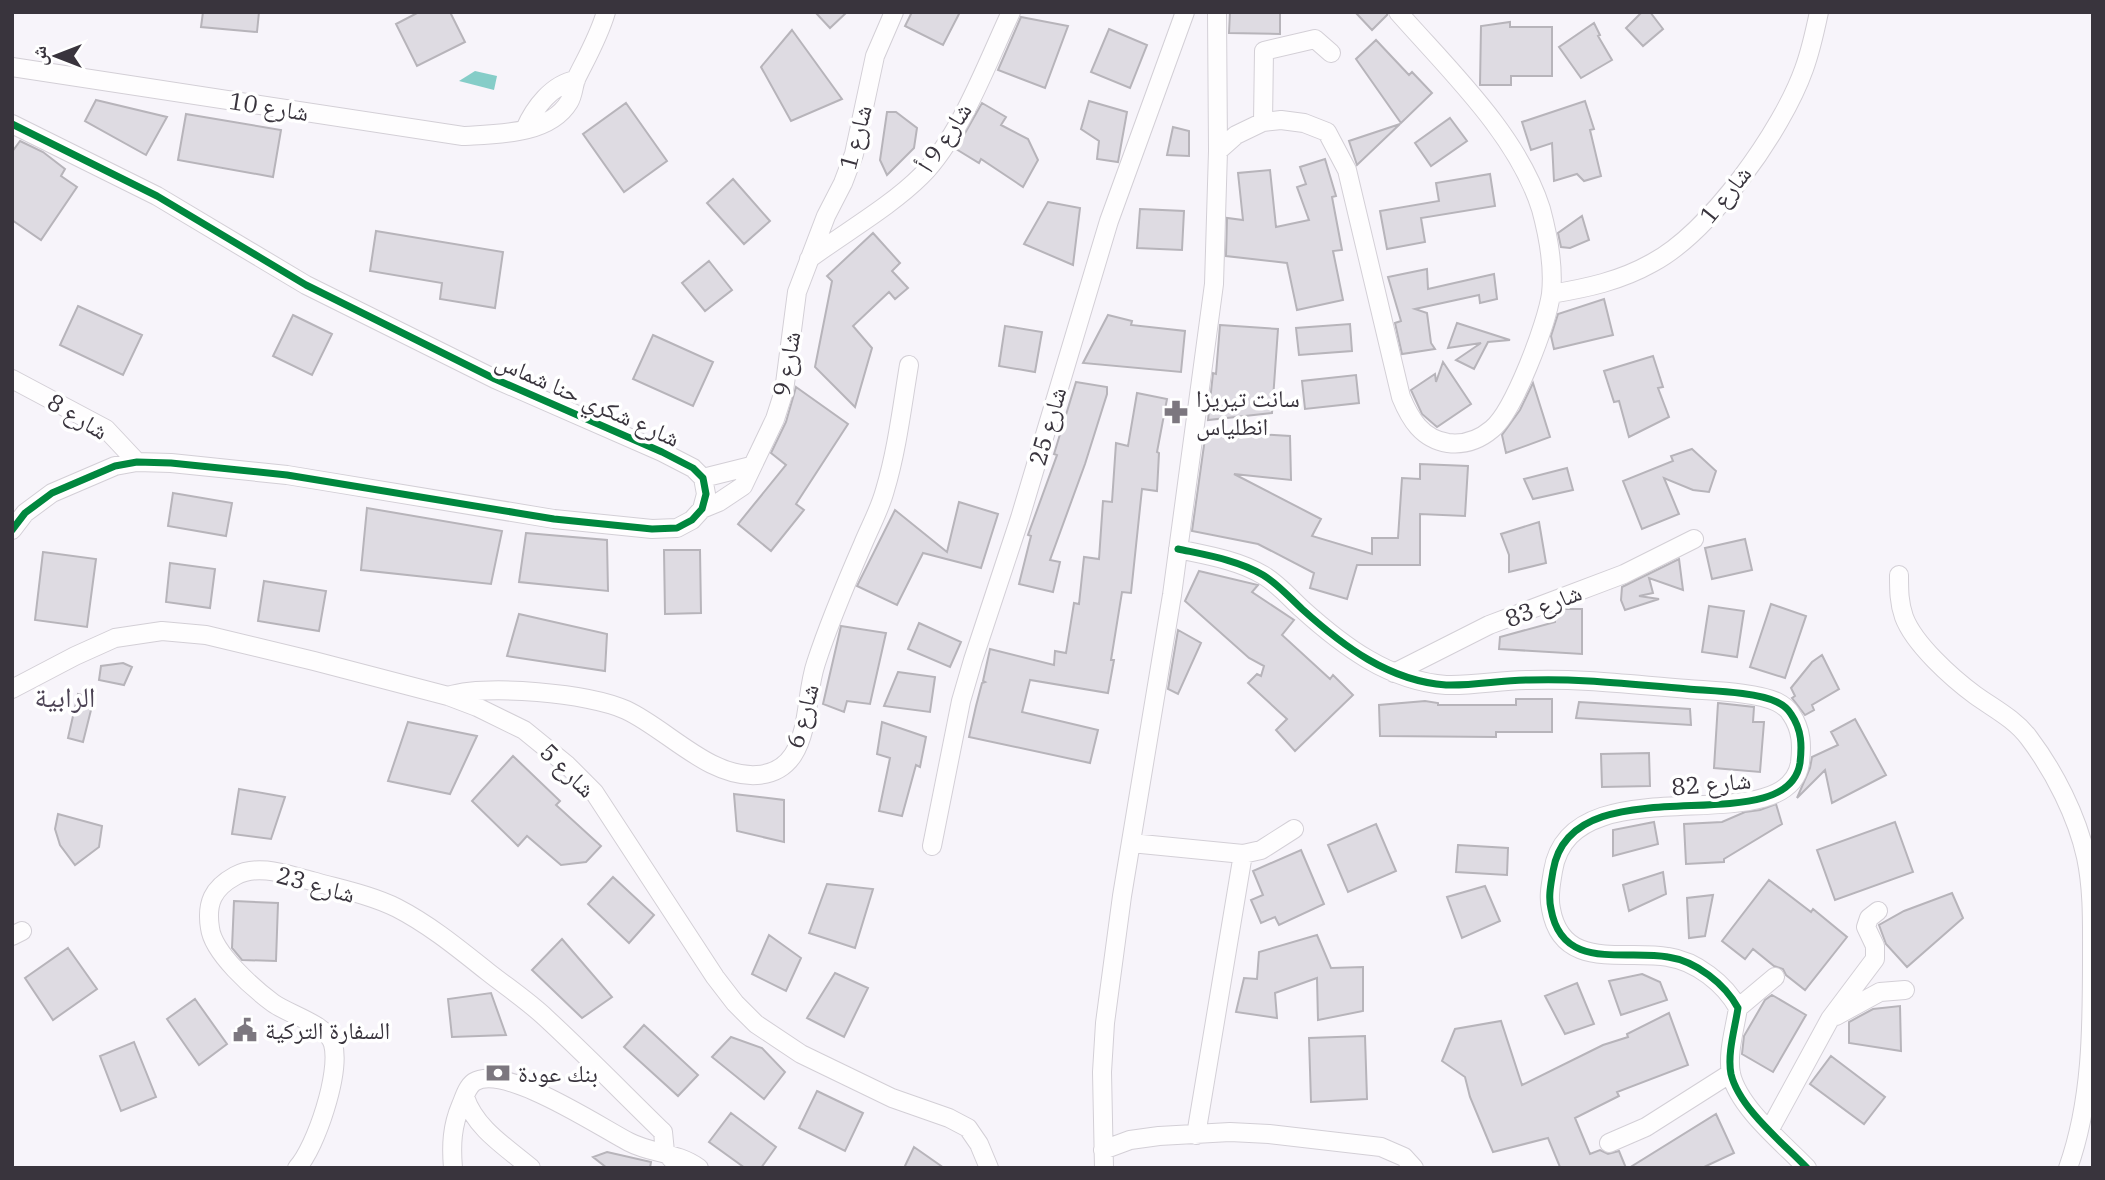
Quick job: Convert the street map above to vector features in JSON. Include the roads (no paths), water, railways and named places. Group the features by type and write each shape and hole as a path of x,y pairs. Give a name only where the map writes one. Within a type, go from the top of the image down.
{"street":[{"name":"شارع 10","path":"12,67 463,136 507,133 538,125 561,113 575,92 576,80 589,59 607,12"},
{"name":"شارع 1","path":"809,259 854,154 875,56 894,12"},
{"name":"شارع 9 أ","path":"809,259 897,196 939,155 957,127 1011,12"},
{"name":"شارع 25","path":"932,846 961,701 972,660 1020,518 1109,221 1185,12"},
{"path":"1104,1159 1102,1072 1105,1023 1178,549 1214,284 1218,151 1217,12"},
{"path":"1218,151 1236,135 1263,122 1281,120 1304,123 1326,132 1347,170 1401,397 1409,416 1422,431 1438,441 1458,444 1477,440 1493,428 1517,391 1542,327 1551,294 1550,256 1541,210 1518,158 1503,134 1398,12"},
{"name":"شارع 1","path":"1551,294 1599,286 1625,276 1653,263 1699,227 1747,169 1788,104 1804,71 1819,12"},
{"path":"1263,122 1264,51 1315,39 1331,53"},
{"name":"شارع شكري حنا شماس","path":"12,124 157,196 306,285 495,379 662,452 693,468 703,478"},
{"name":"شارع 9","path":"702,509 719,502 743,486 761,451 784,391 797,292 809,259"},
{"name":"شارع 6","path":"448,696 496,689 599,702 626,710 664,736 730,772 756,775 775,771 788,762 795,752 804,724 815,665 885,492 909,365"},
{"name":"شارع 8","path":"12,379 106,429 137,462"},
{"path":"12,530 25,513 52,493 115,466 137,462 287,475 554,519 652,529 677,528 692,520 702,509 706,494 703,478 751,466"},
{"name":"شارع 83","path":"1394,673 1489,625 1624,574 1694,539"},
{"name":"شارع 82","path":"1178,549 1227,561 1261,574 1350,649 1394,673 1431,683 1448,685 1525,680 1612,681 1726,692 1777,702 1788,710 1796,721 1802,747 1798,772 1791,784 1768,797 1745,802 1669,806 1616,812 1594,818 1567,840 1554,864 1550,907 1562,935 1573,946 1599,956 1666,956 1679,959 1721,986 1738,1008"},
{"path":"1899,575 1899,597 1905,619 1934,658 1952,676 2029,737 2057,784 2075,822 2086,855 2092,888 2092,1029 2080,1121 2068,1168"},
{"name":"شارع 5","path":"12,690 75,656 115,639 162,631 206,635 314,661 448,696 477,707 524,730 567,765 594,792 715,977 756,1024 831,1071 968,1128 979,1144 989,1168"},
{"path":"1131,843 1243,854 1261,850 1294,830"},
{"path":"1196,1135 1203,1080 1243,854"},
{"name":"شارع 23","path":"297,1168 317,1137 335,1053 333,1042 325,1032 274,1004 219,950 210,931 208,903 218,889 245,870 282,873 356,894 395,907 432,929 545,1017 609,1077 663,1132 664,1152"},
{"path":"1770,1129 1830,1019 1875,959 1875,946 1866,928 1869,918 1878,911"},
{"path":"1775,977 1738,1008 1731,1073 1742,1099 1807,1168"},
{"path":"1830,1019 1880,992 1905,990"},
{"path":"1609,1143 1646,1127 1731,1073"},
{"path":"453,1168 451,1138 457,1115 470,1086 482,1079 507,1080 591,1119 642,1148 687,1159 699,1168"},
{"path":"465,1097 470,1112 479,1123 531,1168"},
{"path":"1104,1159 1130,1140 1230,1132 1381,1147 1404,1157 1414,1168"},
{"path":"664,1152 680,1168"}],"place":[{"name":"سانت تيريزا انطلياس","path":"1176,412"},
{"name":"السفارة التركية","path":"245,1030"},
{"name":"بنك عودة","path":"498,1073"}],"district":[{"name":"الرابية","path":"65,696"}]}
